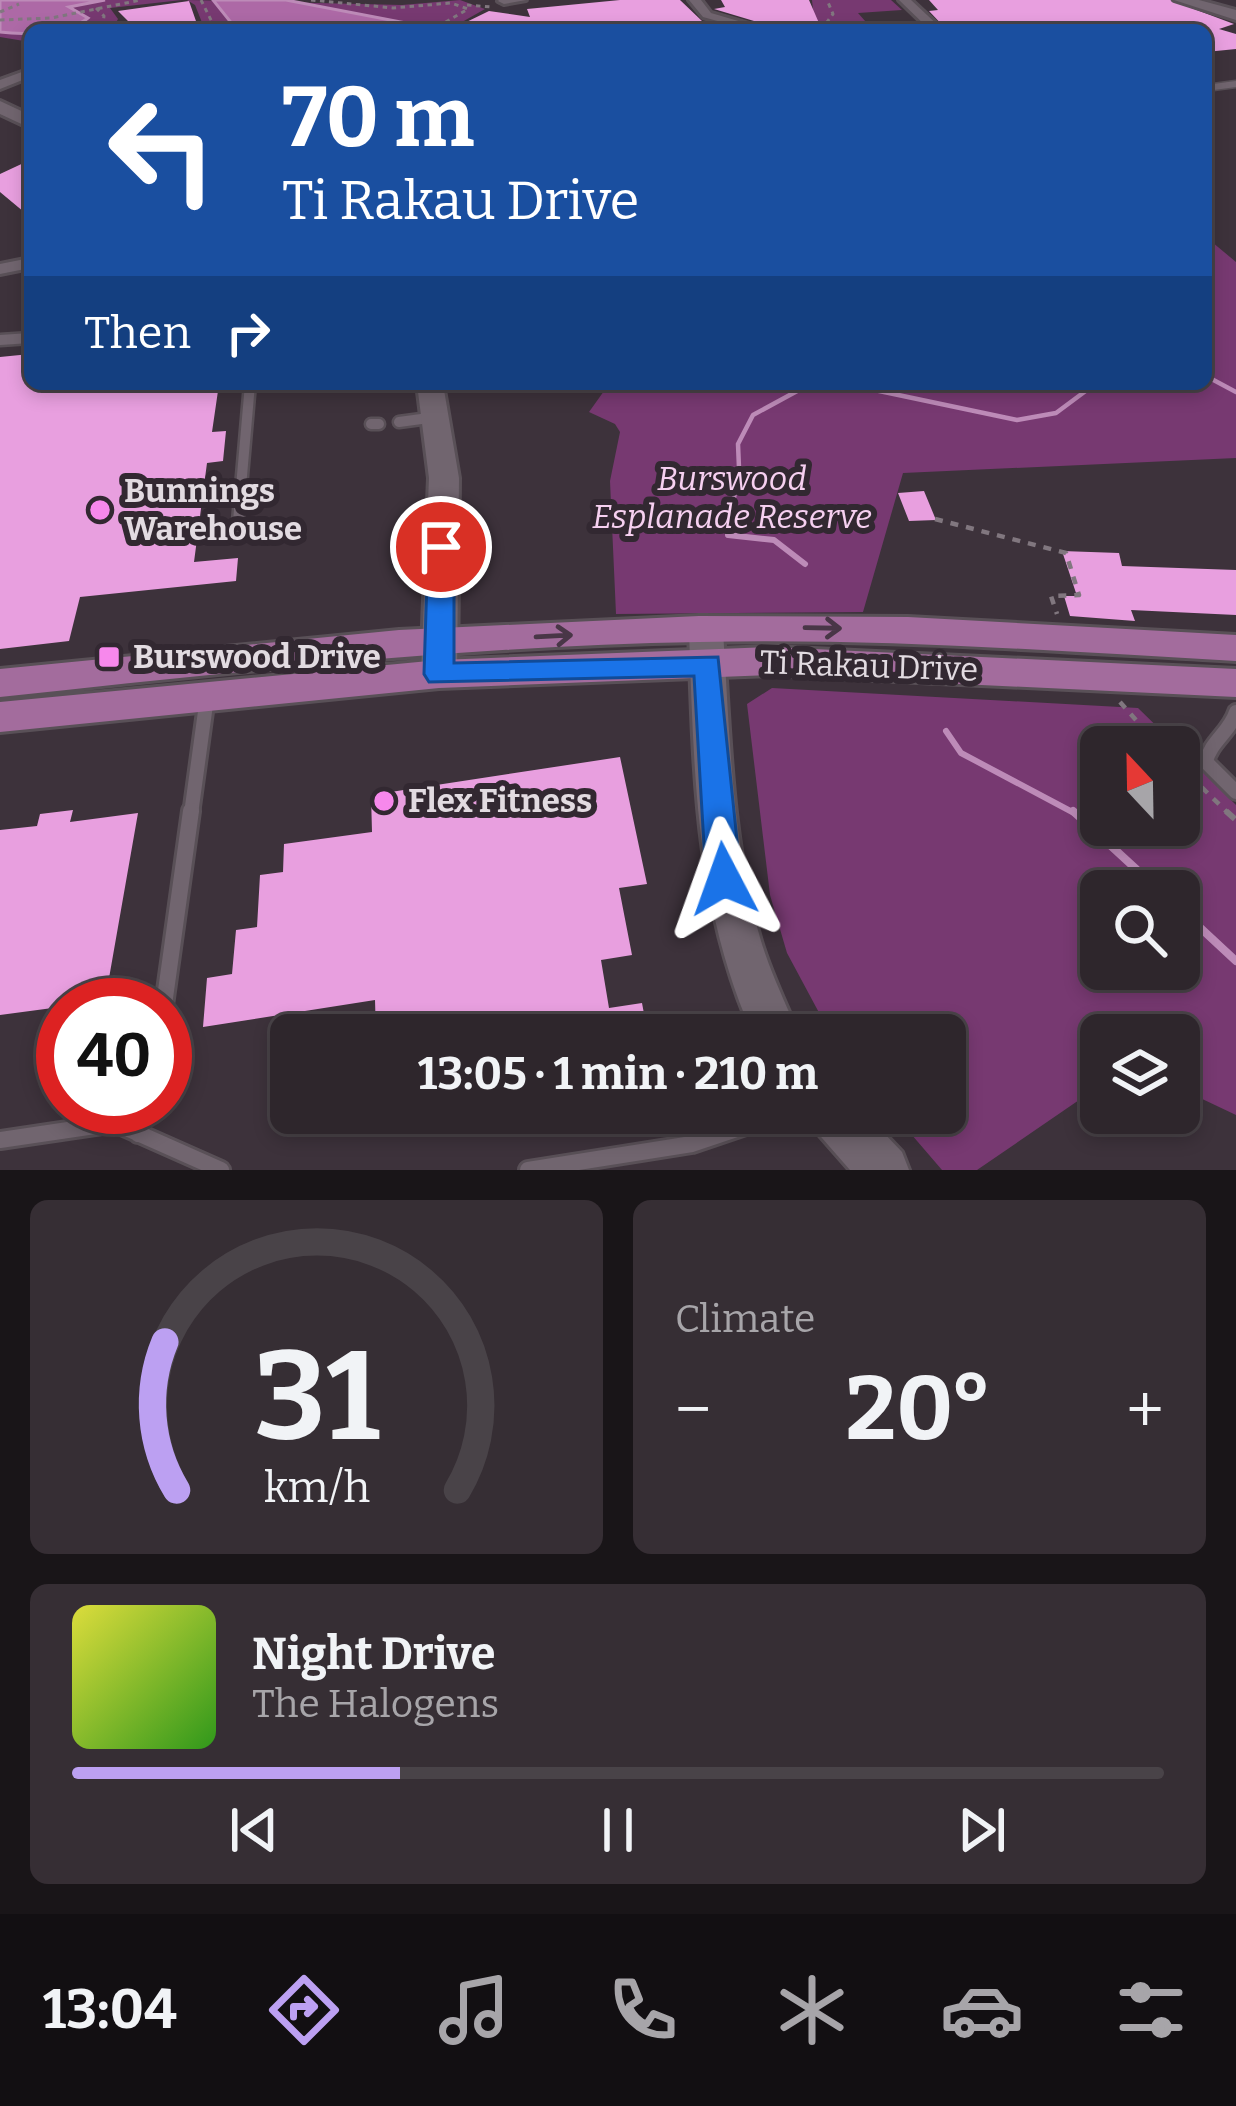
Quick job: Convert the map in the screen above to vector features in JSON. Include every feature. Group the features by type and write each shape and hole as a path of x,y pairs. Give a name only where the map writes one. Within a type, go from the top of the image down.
{"main road":[{"name":"Ti Rakau Drive","path":"0,683 80,674 707,648 815,628 1050,628 1236,648"},
{"path":"902,664 949,650 1036,645 1050,628"},
{"path":"1050,628 1054,650 1067,653 1152,656 1236,667"},
{"name":"Ti Rakau Drive","path":"707,648 771,661 1236,682"},
{"name":"Ti Rakau Drive","path":"0,718 207,696 438,658"},
{"path":"80,674 112,684 192,679 202,683 207,696"},
{"path":"1172,680 1236,712"}],"street":[{"path":"504,1 520,0"},
{"path":"695,0 707,15 741,24"},
{"path":"904,0 930,24"},
{"path":"1196,2 1236,15"},
{"path":"434,400 445,495 438,658"},
{"path":"707,648 724,879 748,973 767,1014"},
{"path":"851,1134 884,1170"}],"lane":[{"path":"237,535 249,390"},
{"path":"399,422 434,400"},
{"path":"168,978 207,696"},
{"path":"1236,712 1231,728 1208,752 1206,761 1236,792"},
{"path":"0,1140 41,1134"},
{"path":"138,1134 221,1170"},
{"path":"528,1170 692,1144 722,1134"}],"path":[{"path":"0,20 51,18 140,0"},
{"path":"310,0 392,8 464,6 470,0"},
{"path":"0,12 21,4"},
{"path":"444,24 463,14 468,9 464,6"},
{"path":"96,8 105,24"},
{"path":"935,518 1066,553 1079,595 1051,596 1050,628"},
{"path":"1106,676 1138,726"},
{"path":"1200,785 1236,820"}],"green space":[{"path":"0,0 182,0 110,8 118,19 115,24 24,24 24,41 0,37"},
{"path":"187,0 402,5 460,0 485,9 459,24 203,24 195,5"},
{"path":"812,0 891,0 902,10 858,13 868,24 814,24"},
{"name":"Burswood Esplanade Reserve","path":"1212,242 1236,262 1236,458 903,473 863,612 616,614 610,481 620,432 615,424 589,412 605,390 1212,390"},
{"path":"772,688 1138,708 1156,726 1080,726 1080,846 1200,846 1200,769 1236,805 1236,1115 1200,1098 1200,1014 1080,1014 1080,1099 977,1170 942,1170 911,1134 966,1134 966,1014 820,1014 787,953 770,895 747,704"}],"shaded area":[{"path":"0,0 105,0 69,7 88,18 77,24 24,24 24,33 0,32"},
{"path":"213,0 286,0 406,23 404,24 232,24"}],"building":[{"path":"680,0 702,21 712,24 462,24 489,11 530,17 527,9"},
{"path":"721,0 809,0 819,24 764,24 714,9 725,7"},
{"path":"929,0 1170,0 1234,24 1219,29 1236,34 1236,49 1212,51 1212,24 941,24 929,11 938,10"},
{"path":"189,1 197,24 131,24 118,11"},
{"path":"24,163 24,212 0,192 0,174"},
{"name":"Bunnings Warehouse","path":"24,355 24,390 218,390 212,432 226,431 223,461 207,463 194,562 238,558 236,581 80,597 69,641 0,649 0,357"},
{"path":"924,491 936,520 909,521 898,493"},
{"path":"1062,551 1119,553 1122,566 1236,570 1236,615 1131,610 1135,621 1070,616 1064,596 1077,596"},
{"path":"620,757 647,884 619,888 632,955 601,960 609,1008 642,1003 644,1014 375,1014 375,1000 203,1027 207,978 232,974 236,930 257,927 260,875 283,872 284,844 372,832 371,795"},
{"path":"73,810 70,822 138,813 109,978 36,978 36,1010 0,1015 0,830 37,826 40,814"}],"waterway":[{"path":"1212,379 1236,392"},
{"path":"728,533 739,468 738,444 753,415 799,390"},
{"path":"874,390 1017,420 1056,413 1087,390"},
{"path":"728,533 774,540 805,564"},
{"path":"946,731 961,753 1076,814"},
{"path":"1073,811 1137,870"},
{"path":"1200,928 1236,961"}],"place":[{"name":"Bunnings Warehouse","path":"100,510"},
{"name":"Burswood Drive","path":"109,657"},
{"name":"Flex Fitness","path":"384,801"}],"route":[{"path":"441,547 439,674 708,664 724,879"}]}
